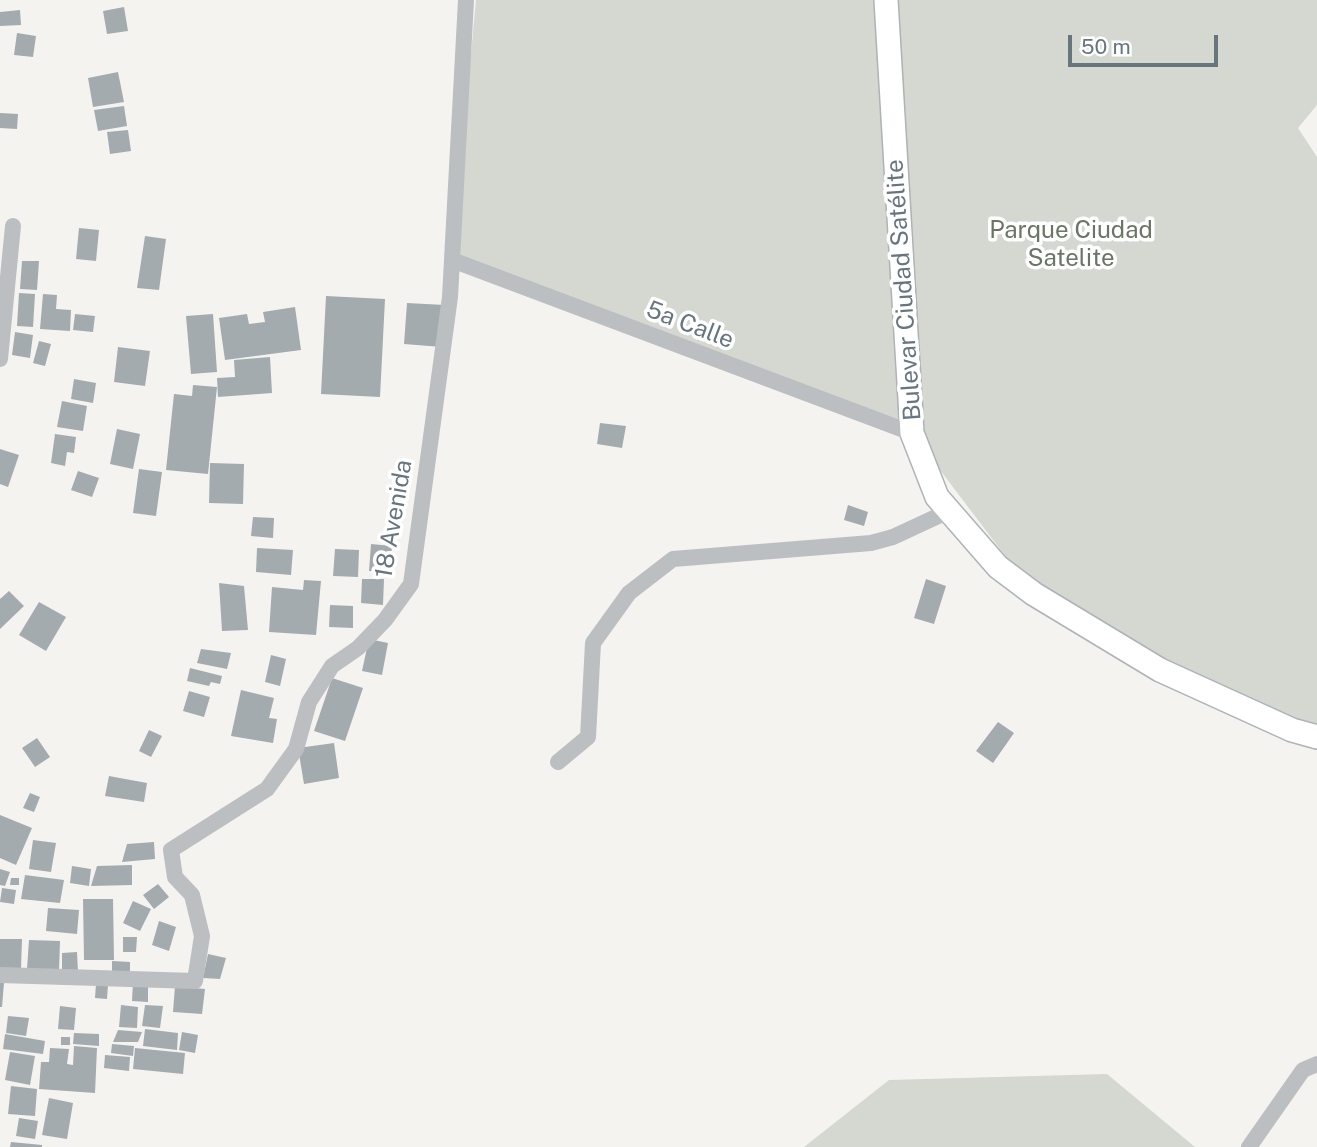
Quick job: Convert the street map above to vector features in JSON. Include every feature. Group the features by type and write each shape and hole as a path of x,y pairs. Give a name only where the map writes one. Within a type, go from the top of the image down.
{"street":[{"name":"18 Avenida","path":"0,975 195,981 202,936 192,895 175,877 171,850 267,789 296,749 309,702 332,666 358,649 385,620 411,584 450,297 466,0"},
{"name":"Bulevar Ciudad Satélite","path":"886,0 912,433 937,497 998,567 1034,594 1160,670 1292,730 1317,737"},
{"path":"0,359 8,235"},
{"name":"5a Calle","path":"452,260 912,433"},
{"path":"558,762 588,737 593,643 629,593 673,559 871,543 949,511"},
{"path":"1249,1147 1303,1070 1317,1064"}],"green space":[{"name":"Parque Ciudad Satelite","path":"476,0 1317,0 1317,105 1298,128 1317,157 1317,732 1261,717 1034,594 912,433 452,260"},
{"path":"1107,1074 1195,1147 804,1147 889,1080"}],"building":[{"path":"124,7 128,31 107,34 103,11"},
{"path":"20,10 21,25 0,26 0,12"},
{"path":"17,33 36,36 33,57 14,55"},
{"path":"118,72 124,102 93,107 88,78"},
{"path":"124,106 127,126 98,131 94,110"},
{"path":"0,113 18,114 17,129 0,128"},
{"path":"128,130 131,151 110,154 107,132"},
{"path":"79,228 99,230 96,261 76,259"},
{"path":"145,236 166,239 159,290 137,288"},
{"path":"22,261 39,261 37,290 20,289"},
{"path":"19,293 35,294 33,327 17,326"},
{"path":"43,294 57,295 56,309 71,310 70,331 40,329"},
{"path":"326,296 385,299 380,397 321,394"},
{"path":"407,303 445,305 442,347 404,344"},
{"path":"295,307 301,350 225,360 219,318 247,314 249,324 265,322 263,312"},
{"path":"75,314 95,316 93,332 73,330"},
{"path":"213,314 217,372 191,374 186,316"},
{"path":"15,332 33,335 30,358 12,355"},
{"path":"39,341 51,344 45,366 33,363"},
{"path":"118,347 150,351 145,386 114,382"},
{"path":"270,357 272,393 218,397 217,378 235,377 234,360"},
{"path":"74,379 96,383 93,403 71,399"},
{"path":"193,385 217,387 208,474 166,470 174,394 192,396"},
{"path":"62,401 87,406 83,431 57,427"},
{"path":"600,423 626,426 622,448 597,444"},
{"path":"117,429 140,434 133,469 110,464"},
{"path":"55,434 76,437 74,453 67,452 65,466 51,463"},
{"path":"0,449 19,455 8,487 0,484"},
{"path":"210,463 244,464 243,504 209,503"},
{"path":"139,469 162,472 156,516 133,513"},
{"path":"78,471 99,478 92,497 71,490"},
{"path":"848,505 868,512 864,526 844,520"},
{"path":"253,517 274,518 273,538 251,536"},
{"path":"371,544 392,546 390,572 369,571"},
{"path":"257,548 293,550 291,575 256,572"},
{"path":"335,549 359,550 358,577 333,576"},
{"path":"362,579 384,579 383,605 361,603"},
{"path":"926,579 946,586 934,624 914,618"},
{"path":"304,580 321,581 316,635 269,632 272,587 303,590"},
{"path":"219,583 244,586 248,630 222,631"},
{"path":"9,591 24,606 0,629 0,599"},
{"path":"39,602 66,617 46,651 19,635"},
{"path":"330,605 353,606 353,628 329,627"},
{"path":"369,639 388,643 382,675 362,671"},
{"path":"201,649 231,653 227,669 197,663"},
{"path":"271,655 286,659 280,686 265,682"},
{"path":"190,668 222,676 220,684 211,682 209,686 187,681"},
{"path":"332,678 363,688 345,741 314,731"},
{"path":"241,690 274,698 269,718 277,719 273,743 231,736"},
{"path":"189,691 210,697 204,717 183,711"},
{"path":"998,722 1014,733 993,763 976,751"},
{"path":"149,730 162,736 151,757 139,751"},
{"path":"37,738 50,757 35,767 22,748"},
{"path":"334,743 339,778 304,784 298,748"},
{"path":"109,776 147,783 144,802 105,796"},
{"path":"30,793 40,797 34,812 23,808"},
{"path":"0,815 32,828 16,865 0,858"},
{"path":"33,840 56,843 51,872 29,869"},
{"path":"154,842 155,859 122,862 127,844"},
{"path":"132,865 132,885 91,886 97,866"},
{"path":"72,866 91,869 89,886 70,883"},
{"path":"0,869 10,872 5,886 0,885"},
{"path":"25,875 64,880 60,903 21,899"},
{"path":"11,878 19,878 19,885 10,885"},
{"path":"158,884 169,897 154,909 143,895"},
{"path":"2,888 16,890 14,904 0,902"},
{"path":"83,899 113,899 114,960 84,960"},
{"path":"133,901 151,909 140,931 123,923"},
{"path":"48,908 79,910 77,934 46,931"},
{"path":"159,921 176,927 169,951 152,945"},
{"path":"123,937 137,937 136,952 123,952"},
{"path":"0,939 22,939 21,969 0,969"},
{"path":"29,940 60,941 59,971 27,969"},
{"path":"77,952 78,972 62,972 62,953"},
{"path":"208,954 226,958 220,979 203,978"},
{"path":"112,961 130,962 130,975 112,973"},
{"path":"0,982 4,983 2,1007 0,1007"},
{"path":"133,982 148,982 148,1002 132,1001"},
{"path":"96,984 108,985 107,999 95,998"},
{"path":"175,986 205,989 202,1014 173,1012"},
{"path":"121,1005 138,1007 137,1028 119,1027"},
{"path":"145,1005 163,1006 160,1028 142,1026"},
{"path":"60,1006 76,1008 74,1030 58,1029"},
{"path":"8,1016 29,1018 26,1036 6,1033"},
{"path":"145,1029 178,1033 177,1050 143,1046"},
{"path":"118,1030 142,1032 138,1042 113,1042"},
{"path":"182,1032 198,1035 195,1053 179,1050"},
{"path":"74,1033 99,1034 99,1046 73,1044"},
{"path":"5,1034 45,1041 43,1054 3,1049"},
{"path":"61,1037 70,1037 70,1045 61,1045"},
{"path":"112,1044 134,1046 133,1056 111,1053"},
{"path":"74,1046 97,1048 95,1093 39,1089 41,1062 49,1062 50,1048 69,1049 67,1064 73,1065"},
{"path":"135,1048 185,1053 183,1074 133,1069"},
{"path":"10,1052 35,1056 30,1085 5,1080"},
{"path":"105,1055 130,1057 129,1071 104,1068"},
{"path":"11,1086 37,1089 35,1116 8,1114"},
{"path":"49,1098 73,1103 67,1139 42,1135"},
{"path":"19,1118 38,1121 35,1139 16,1136"},
{"path":"11,1142 42,1145 42,1147 10,1147"}]}
